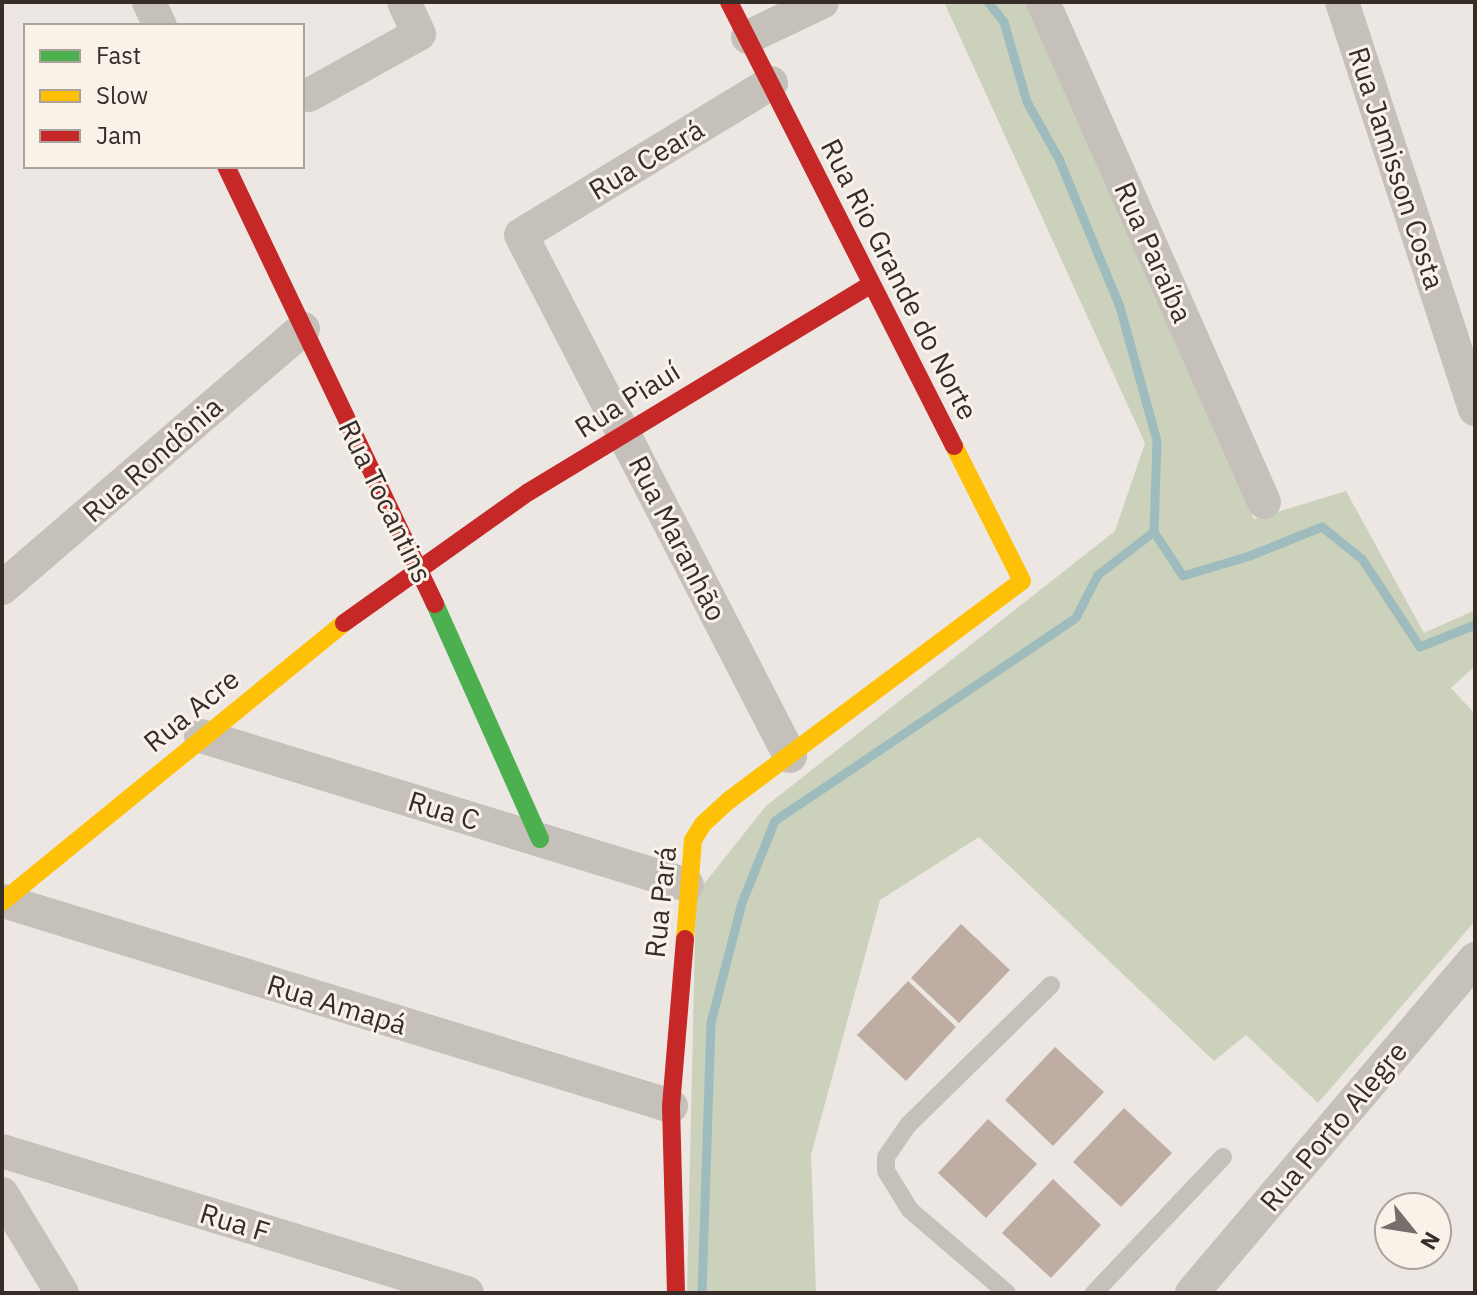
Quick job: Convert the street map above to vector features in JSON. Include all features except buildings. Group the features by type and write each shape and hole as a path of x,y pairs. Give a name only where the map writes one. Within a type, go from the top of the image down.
{"street":[{"path":"149,2 159,24"},
{"path":"309,95 419,34 404,2"},
{"name":"Rua Rio Grande do Norte","path":"729,2 1022,581"},
{"path":"748,37 822,2"},
{"name":"Rua Paraíba","path":"1043,2 1264,502"},
{"name":"Rua Jamisson Costa","path":"1342,2 1464,331 1475,409"},
{"name":"Rua Ceará","path":"521,235 771,83"},
{"name":"Rua Tocantins","path":"227,168 419,567 540,839"},
{"name":"Rua Maranhão","path":"521,235 790,756"},
{"name":"Rua Piauí","path":"419,567 623,432 870,285"},
{"name":"Rua Rondônia","path":"2,588 303,329"},
{"name":"Rua Acre","path":"2,902 201,736 419,567"},
{"name":"Rua Pará","path":"676,1293 671,1106 693,840 703,824 1022,581"},
{"name":"Rua C","path":"201,736 687,885"},
{"name":"Rua Amapá","path":"2,902 671,1106"},
{"name":"Rua Porto Alegre","path":"1192,1293 1475,959"},
{"name":"Rua F","path":"2,1151 467,1293"},
{"path":"2,1194 62,1293"}],"lane":[{"path":"1007,1293 910,1210 889,1178 886,1157 908,1125 1051,985"},
{"path":"1094,1293 1223,1157"}],"green space":[{"path":"944,2 1028,2 1254,519 1346,491 1424,633 1475,610 1475,666 1451,688 1475,714 1475,921 1318,1103 1246,1035 1214,1061 979,837 880,900 811,1155 816,1293 687,1293 696,894 766,806 1115,531 1145,443"}],"waterway":[{"path":"702,1293 711,1023 742,903 775,821 1076,618 1098,575 1154,532 1157,441 1120,307 1059,159 1027,102 1004,22 988,2"},
{"path":"1154,532 1183,576 1250,556 1322,527 1362,559 1420,647 1475,625"}],"traffic: fast":[{"path":"435,604 540,839"}],"traffic: slow":[{"path":"685,939 693,840 703,824 728,801 1022,581 954,446"},
{"path":"2,902 344,623"}],"traffic: jam":[{"path":"729,2 954,446"},
{"path":"227,168 435,604"},
{"path":"344,623 527,493 870,285"},
{"path":"676,1293 671,1106 685,939"}]}
